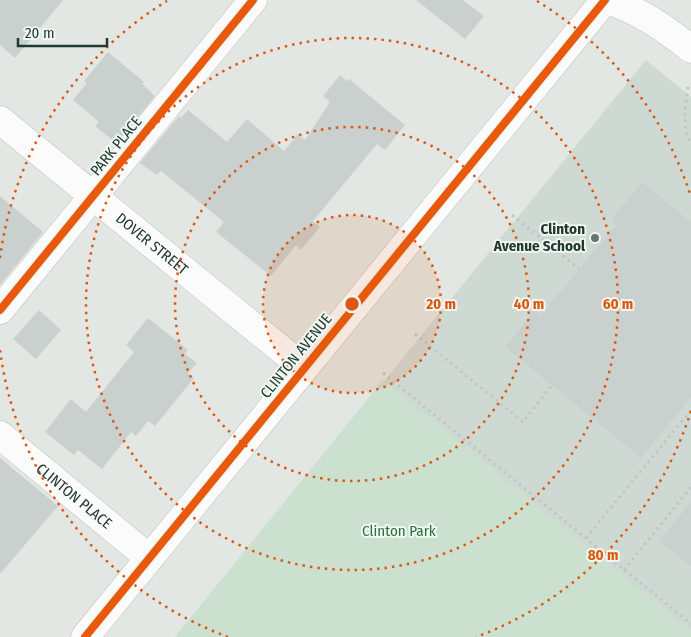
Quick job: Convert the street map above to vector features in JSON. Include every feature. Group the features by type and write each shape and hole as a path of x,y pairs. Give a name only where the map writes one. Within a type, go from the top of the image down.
{"street":[{"name":"CLINTON AVENUE","path":"85,637 605,0"},
{"path":"609,0 639,12 660,24 691,49"},
{"name":"PARK PLACE","path":"0,310 251,1"},
{"name":"DOVER STREET","path":"0,120 304,368"},
{"name":"CLINTON PLACE","path":"0,435 149,558"}],"path":[{"path":"688,87 684,108 686,135 691,145"},
{"path":"512,215 579,270"},
{"path":"415,334 523,422 552,385"},
{"path":"383,373 691,624"},
{"path":"586,538 691,410"},
{"path":"624,570 691,487"}],"shaded area":[{"name":"Clinton Avenue School","path":"646,60 691,97 691,637 175,637"}],"green space":[{"name":"Clinton Park","path":"383,380 691,631 691,637 175,637"}],"building":[{"path":"0,0 63,0 15,58 0,45"},
{"path":"416,0 463,0 484,16 465,39"},
{"path":"108,52 144,82 142,84 155,96 116,143 95,126 99,122 73,100 87,83 84,81"},
{"path":"340,75 347,81 349,79 405,125 385,150 377,144 313,221 320,227 301,250 296,245 271,276 216,232 224,222 161,171 157,175 140,163 179,116 181,118 188,110 227,142 247,119 284,151 298,134 305,140 330,102 323,96"},
{"path":"642,182 691,222 691,397 641,458 505,347 535,310 541,315 616,225 611,220"},
{"path":"0,196 43,232 0,285"},
{"path":"39,310 61,330 36,359 13,339"},
{"path":"148,318 188,350 185,354 197,363 188,373 194,378 155,426 148,421 136,436 131,432 102,469 78,450 74,455 45,432 71,399 86,412 134,352 126,345"},
{"path":"0,458 58,506 0,574"},
{"path":"691,502 691,567 659,541"}],"cycle path":[{"path":"0,310 253,0"},
{"path":"85,637 605,0"}],"place":[{"name":"Clinton Avenue School","path":"595,238"}]}
